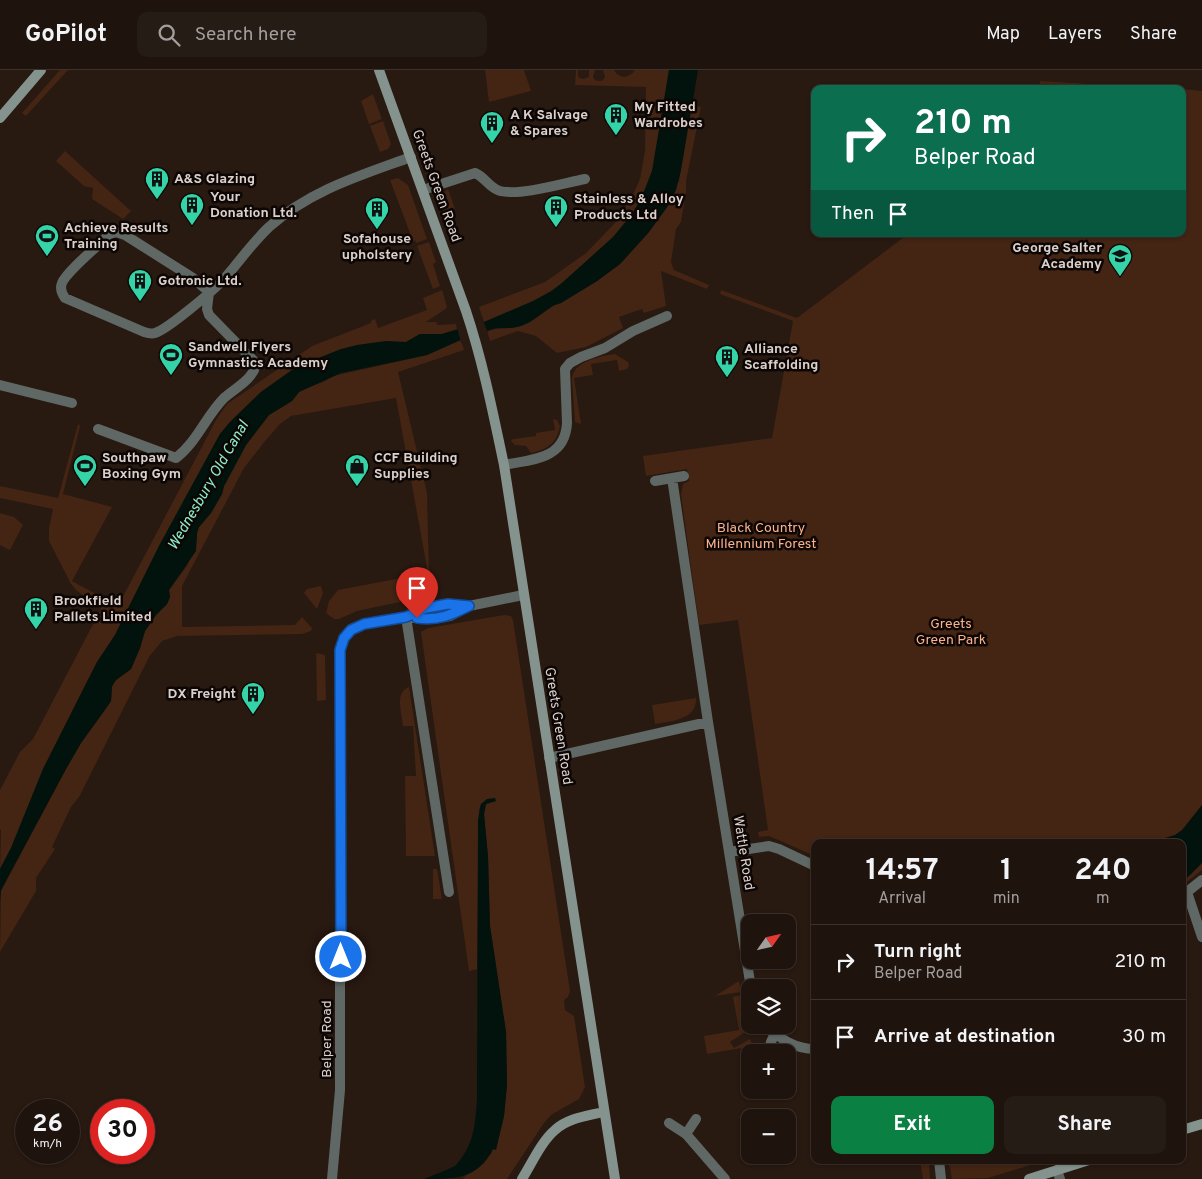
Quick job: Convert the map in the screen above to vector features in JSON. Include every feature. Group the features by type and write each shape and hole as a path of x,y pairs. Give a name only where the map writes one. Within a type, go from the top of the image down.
{"street":[{"path":"0,118 41,70"},
{"name":"Greets Green Road","path":"379,70 477,345 504,465 614,1179"},
{"path":"209,292 193,278 125,235 116,232 110,234 66,277 61,288 65,298 144,332 154,333 166,327 209,292 222,281 268,228 295,208 327,188 410,157"},
{"path":"423,190 475,173 481,176 490,186 501,191 524,190 585,179"},
{"path":"98,429 176,458 190,445 224,398 252,375 256,365 253,360 209,315 207,308 209,292"},
{"path":"504,465 548,455 556,451 562,444 567,430 565,369 570,363 604,348 648,323 667,316"},
{"path":"0,385 72,403"},
{"path":"655,481 684,476"},
{"name":"Wattle Road","path":"672,478 708,722 750,979"},
{"name":"Belper Road","path":"332,1179 340,1090 340,650 344,638 351,630 364,624 406,617 429,620 450,616 469,606 523,595"},
{"path":"406,617 448,892"},
{"path":"549,758 708,722"},
{"path":"729,852 769,846 811,864"},
{"path":"1186,892 1202,880"},
{"path":"1186,896 1202,937"},
{"path":"777,1034 795,1046 811,1048"},
{"path":"522,1179 544,1143 555,1130 566,1123 603,1112"},
{"path":"686,1134 696,1119"},
{"path":"669,1123 686,1134 725,1179"},
{"path":"1186,1129 1202,1124"},
{"path":"939,1164 941,1179"},
{"path":"1029,1179 1059,1174 1080,1164"}],"green space":[{"path":"60,70 68,70 26,116 22,113"},
{"path":"485,70 524,70 531,91 489,102"},
{"path":"576,70 578,70 578,77 583,79 589,77 589,70 595,70 593,77 595,80 600,81 605,77 603,70 614,70 624,77 630,75 635,70 669,70 662,126 649,181 642,198 626,224 609,242 562,283 534,301 484,322 479,307 545,282 586,253 615,223 632,197 640,179 645,151 646,87 575,85"},
{"path":"1040,81 1106,85 1040,85"},
{"name":"Greets Green Park","path":"1186,89 1202,91 1202,870 1186,883 1186,839 811,839 811,854 769,836 759,837 758,832 768,830 738,620 699,625 681,495 683,484 689,481 687,469 646,476 643,456 772,438 793,321 720,294 721,290 797,318 904,237 1186,237"},
{"path":"373,94 382,119 369,124 361,101"},
{"path":"691,105 701,107 686,181 681,222 676,229 671,262 674,270 709,285 707,289 661,271 666,306 644,313 642,309 619,317 623,328 586,347 557,353 536,336 518,331 490,341 487,331 518,327 528,323 551,307 597,281 620,264 649,232 679,181"},
{"path":"383,121 391,144 388,149 380,152 370,126"},
{"path":"65,151 131,211 123,219 92,199 93,188 84,186 56,161"},
{"path":"398,178 408,185 427,239 416,243 415,240 413,241 390,180"},
{"path":"448,189 455,209 445,213 442,200 443,194"},
{"path":"429,242 436,262 433,264 440,286 433,289 417,246"},
{"path":"442,290 447,307 426,322 436,322 438,325 456,324 457,329 442,334 420,334 406,342 297,367 261,392 220,434 159,546 115,635 97,662 43,769 11,848 0,869 0,790 20,752 33,739 101,609 71,584 49,541 49,528 53,509 0,498 0,486 58,498 78,424 80,426 63,494 112,507 72,581 118,606 216,420 227,404 312,346 371,323 375,319 378,328 427,310 423,298"},
{"path":"461,340 464,350 398,372 427,493 429,575 423,599 418,599 415,589 399,592 400,602 357,611 339,619 334,619 326,613 329,601 338,590 428,573 396,398 291,416 280,424 244,468 182,586 182,627 295,625 302,617 312,628 311,631 302,634 177,636 162,641 149,657 79,797 71,807 52,847 55,849 36,878 36,891 0,952 1,891 81,743 111,701 112,687 116,680 131,669 145,631 156,615 167,604 170,597 169,590 187,566 197,540 199,527 211,513 222,494 224,486 246,445 269,415 292,401 299,392 306,388 333,376 427,355"},
{"path":"615,354 628,362 629,366 627,369 619,371 617,360 591,364 593,375 574,378 581,424 575,422 573,374 576,369 587,361"},
{"path":"553,419 557,420 560,426 559,432 554,441 547,447 531,453 526,446 515,445 511,441 513,439 536,436 536,433 555,430"},
{"path":"0,513 14,517 23,525 10,550 0,545"},
{"path":"321,586 323,593 317,609 304,593 307,589"},
{"path":"504,615 511,616 513,620 570,991 568,997 564,1000 565,1010 574,1016 585,1087 579,1099 551,1115 544,1123 507,1179 462,1179 491,1154 493,1149 495,1150 504,1116 507,1085 506,1032 490,926 488,857 484,814 486,804 495,801 495,798 481,804 479,810 478,969 469,971 421,632 428,628"},
{"path":"316,653 325,655 326,700 317,701"},
{"path":"409,687 435,856 406,856 405,776 416,776 413,726 403,726 400,698 404,690"},
{"path":"696,698 695,705 688,715 655,724 652,705"},
{"path":"433,869 437,869 442,899 433,899"},
{"path":"739,981 741,992 715,996"},
{"path":"741,995 742,1034 730,1042 734,1048 741,1044 741,1048 707,1054 704,1036 739,1030 733,997"},
{"path":"750,1039 752,1044 741,1044"},
{"path":"921,1164 929,1164 930,1179 923,1179"},
{"path":"948,1164 1034,1164 988,1178 952,1179"}],"water":[{"name":"Wednesbury Old Canal","path":"669,70 698,70 676,190 668,206 649,232 620,264 597,281 521,326 496,328 458,341 427,355 341,373 299,392 292,401 269,415 246,445 224,486 222,494 211,513 199,527 196,551 169,590 170,597 167,604 156,615 145,631 131,669 116,680 112,686 111,701 81,743 66,769 1,890 0,900 0,869 11,848 43,769 97,662 115,635 159,546 220,434 261,392 296,367 341,349 357,345 386,341 406,342 420,334 442,334 484,322 533,301 552,291 562,283 613,237 632,214 641,199 652,171"},
{"path":"495,798 496,801 486,804 484,814 488,857 490,926 506,1032 507,1085 504,1116 496,1150 493,1149 487,1159 473,1172 446,1179 424,1179 456,1165 467,1150 474,1127 477,1100 478,820 481,804 487,799"},
{"path":"1202,805 1202,863 1186,878 1186,839 1161,839 1175,835 1182,830"}],"pier":[{"path":"483,320 488,333 461,343 457,327"}],"place":[{"name":"My Fitted Wardrobes","path":"616,136"},
{"name":"A K Salvage & Spares","path":"492,144"},
{"name":"A&S Glazing","path":"157,200"},
{"name":"Your Donation Ltd.","path":"192,226"},
{"name":"Stainless & Alloy Products Ltd","path":"556,228"},
{"name":"Sofahouse upholstery","path":"377,230"},
{"name":"Achieve Results Training","path":"47,257"},
{"name":"George Salter Academy","path":"1120,277"},
{"name":"Gotronic Ltd.","path":"140,302"},
{"name":"Sandwell Flyers Gymnastics Academy","path":"171,376"},
{"name":"Alliance Scaffolding","path":"727,378"},
{"name":"Southpaw Boxing Gym","path":"85,487"},
{"name":"CCF Building Supplies","path":"357,487"},
{"name":"Brookfield Pallets Limited","path":"36,630"},
{"name":"DX Freight","path":"253,715"}],"route":[{"path":"341,957 340,650 344,638 351,630 364,624 406,617 426,608 448,604 469,606 450,616 429,620 417,618"}],"park label":[{"name":"Black Country Millennium Forest","path":"761,536"}]}
